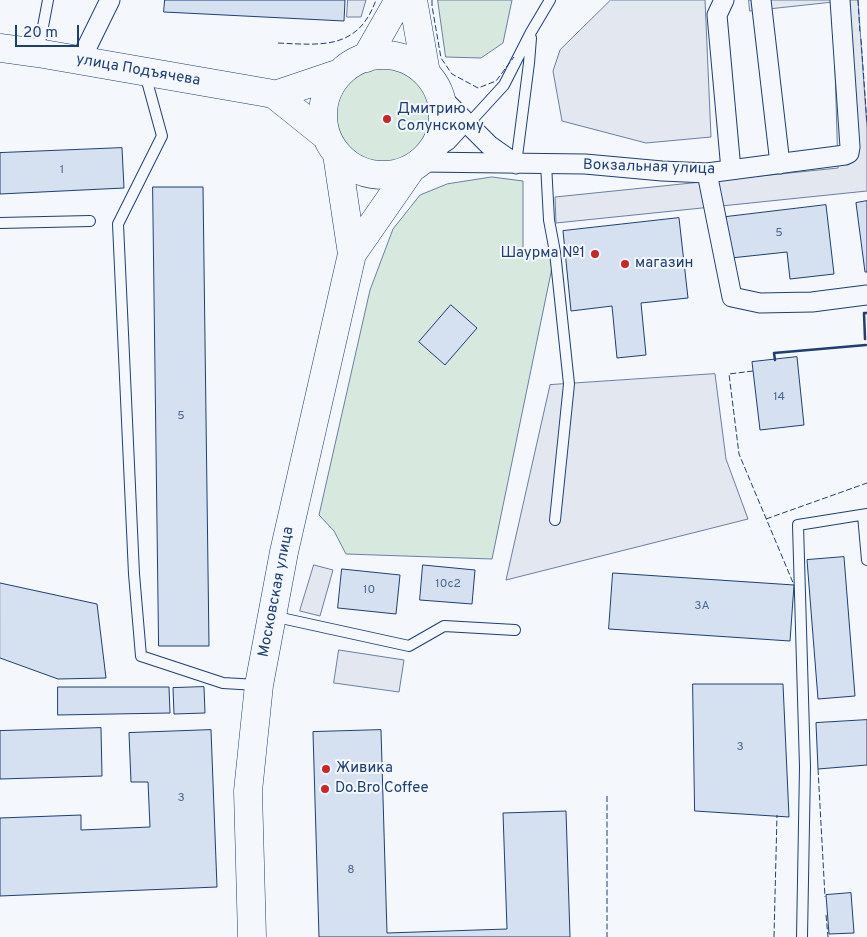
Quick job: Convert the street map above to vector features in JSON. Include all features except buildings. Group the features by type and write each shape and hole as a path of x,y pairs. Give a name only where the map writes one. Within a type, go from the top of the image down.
{"main road":[{"path":"366,58 399,0"},
{"name":"Московская улица","path":"413,0 426,73"},
{"name":"улица Подъячева","path":"0,48 38,53 275,96 340,73"},
{"name":"Московская улица","path":"252,937 248,791 259,685 284,552 352,254 416,166 435,147 441,132 443,115 441,97 426,73 416,64 401,58 383,55 366,58 340,73 329,88 324,102 323,118 331,145 352,254"},
{"name":"улица Подъячева","path":"275,96 331,145"},
{"path":"331,145 350,166 364,173 384,176 416,166"}],"street":[{"path":"80,61 110,0"},
{"path":"724,0 717,15 731,170"},
{"path":"760,0 780,164"},
{"name":"Вокзальная улица","path":"416,166 585,164 706,173 844,155 849,153 840,0"},
{"path":"441,97 489,145 516,164"},
{"path":"706,173 732,297 760,304 812,302 867,295"}],"lane":[{"path":"38,53 48,0"},
{"path":"416,166 450,144 469,126 504,85 550,0"},
{"path":"516,164 529,63 531,32"},
{"path":"145,73 162,136 118,224 134,574 141,656 223,683 259,685"},
{"path":"546,164 549,220 568,384 555,520"},
{"path":"0,223 90,221"},
{"path":"802,937 805,767 798,525 865,515 867,560"},
{"path":"271,616 409,646 444,626 515,630"}],"shaded area":[{"path":"348,0 366,0 361,17 347,17"},
{"path":"438,0 512,0 503,43 481,58 446,57"},
{"path":"611,0 705,0 711,137 646,143 562,121 553,71 560,50"},
{"path":"749,0 858,0 867,128 867,191 556,223 555,197 838,168 833,2 750,11"},
{"path":"383,62 403,66 420,78 432,95 436,115 432,135 420,152 403,164 383,168 363,164 346,152 334,135 330,115 334,95 346,78 363,66"},
{"path":"492,177 523,181 523,254 554,258 492,559 346,554 334,531 319,515 370,290 393,229 420,195 447,184"},
{"path":"715,374 726,459 748,519 506,580 550,385"},
{"path":"314,565 333,570 320,616 300,611"},
{"path":"339,650 404,660 399,692 334,683"}],"fence":[{"path":"278,43 324,43 337,41 349,36 359,28 376,0"},
{"path":"432,0 441,58 452,74 478,88 496,81 514,57"},
{"path":"858,0 860,34"},
{"path":"861,39 867,123"},
{"path":"753,371 729,374 739,454 794,585"},
{"path":"766,519 867,483"},
{"path":"818,769 825,897"},
{"path":"607,796 607,937"},
{"path":"774,937 777,815"},
{"path":"826,915 828,937"}],"wall":[{"path":"865,339 864,313 867,313"},
{"path":"775,360 774,353 866,345"}],"place":[{"name":"Дмитрию Солунскому","path":"387,119"},
{"name":"Шаурма №1","path":"595,254"},
{"name":"магазин","path":"625,264"},
{"name":"Живика","path":"326,769"},
{"name":"Do.Bro Coffee","path":"325,789"}]}
